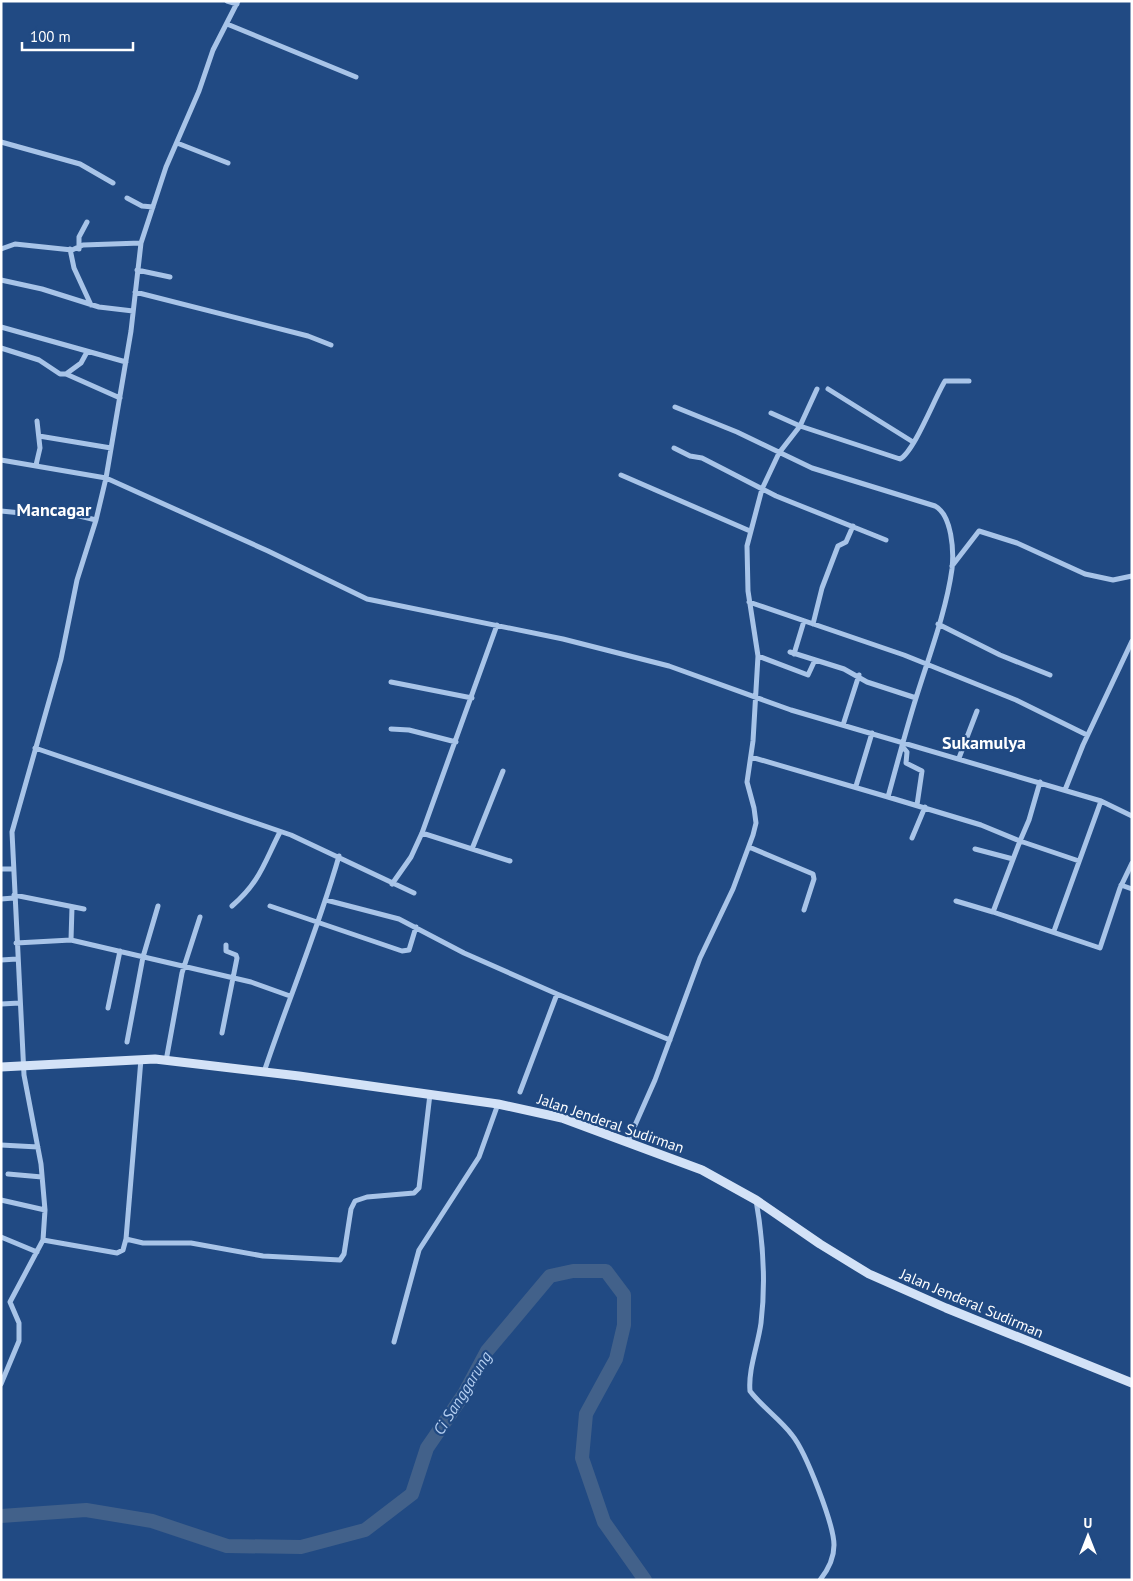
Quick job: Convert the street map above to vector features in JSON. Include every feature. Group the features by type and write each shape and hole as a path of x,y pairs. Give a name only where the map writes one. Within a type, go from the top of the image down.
{"main road":[{"name":"Jalan Jenderal Sudirman","path":"1,1068 166,1060 430,1094 498,1104 562,1118 702,1170 756,1200 820,1244 869,1274 946,1308 1132,1383"}],"street":[{"path":"1,1384 20,1341 19,1323 10,1302 43,1240 45,1210 38,1147 24,1067 16,943 12,832 61,659 79,573 96,520 106,478 126,362 141,243 213,50 238,3 227,1"},
{"path":"227,24 356,77"},
{"path":"1,142 80,164 113,183"},
{"path":"177,143 228,163"},
{"path":"127,198 142,206 153,207"},
{"path":"87,222 74,249 74,268 94,305"},
{"path":"1,249 15,244 74,249 83,245 141,243"},
{"path":"138,270 170,277"},
{"path":"1,280 42,289 94,305 133,311"},
{"path":"135,292 308,336 331,345"},
{"path":"1,327 126,362"},
{"path":"1,348 39,360 58,372 120,398"},
{"path":"66,374 81,363 85,351"},
{"path":"771,412 800,426 896,460 906,455 928,418 945,381 969,381"},
{"path":"628,1141 670,1040 700,958 733,889 756,823 754,808 747,789 752,757 758,656 749,602 746,562 750,531 762,489 779,453 800,426 817,389"},
{"path":"828,389 912,442"},
{"path":"675,407 737,432 779,453 842,478 900,494 940,509 946,518 952,567 927,664 888,796"},
{"path":"36,465 43,437 37,421"},
{"path":"43,437 111,448"},
{"path":"674,448 690,456 702,458 762,489 886,540"},
{"path":"1,460 106,478 268,551 367,599 410,610 498,625 668,666 755,698 872,733 902,744 959,758 1101,801 1132,816"},
{"path":"621,475 750,531"},
{"path":"1,511 42,515 67,513 96,520"},
{"path":"813,624 822,588 838,546 846,542 853,526"},
{"path":"952,567 979,531 1017,543 1086,574 1113,580 1132,576"},
{"path":"749,602 868,641 927,664 1016,700 1087,735"},
{"path":"804,621 792,653 859,675 867,682 916,698"},
{"path":"938,624 1000,655 1050,675"},
{"path":"392,884 411,857 422,834 498,625"},
{"path":"1065,790 1087,735 1132,641"},
{"path":"758,656 808,675 815,660"},
{"path":"843,725 859,675"},
{"path":"391,682 472,698"},
{"path":"959,758 977,711"},
{"path":"391,729 409,730 456,742"},
{"path":"856,786 872,733"},
{"path":"902,744 907,752 906,763 922,771 917,805"},
{"path":"35,748 280,832 339,856 392,884 414,893"},
{"path":"752,757 856,786 981,825 1079,862"},
{"path":"472,849 503,771"},
{"path":"993,912 1029,820 1040,782"},
{"path":"1054,931 1101,801"},
{"path":"912,838 925,808"},
{"path":"232,906 249,891 258,879 280,832"},
{"path":"422,834 510,861"},
{"path":"749,847 813,874 814,879 804,910"},
{"path":"975,849 1013,859"},
{"path":"264,1072 326,900 339,856"},
{"path":"956,901 1054,931 1100,948 1121,885 1132,863"},
{"path":"1,869 13,869"},
{"path":"1121,885 1132,889"},
{"path":"1,899 14,897 84,909"},
{"path":"326,900 399,919 464,953 557,994 670,1040"},
{"path":"127,1042 143,957 158,906"},
{"path":"270,906 402,951 409,950 416,927"},
{"path":"71,940 72,907"},
{"path":"166,1060 184,967 200,918"},
{"path":"264,1072 318,921"},
{"path":"16,943 71,940 234,978 290,996"},
{"path":"222,1033 237,958 236,955 226,951 226,945"},
{"path":"108,1008 120,952"},
{"path":"1,960 17,959"},
{"path":"520,1092 557,994"},
{"path":"1,1004 20,1003"},
{"path":"43,1240 117,1253 123,1250 126,1239 141,1060"},
{"path":"126,1239 143,1243 190,1244 264,1256 340,1260 344,1254 351,1209 355,1201 367,1197 414,1193 418,1188 430,1094"},
{"path":"394,1342 419,1250 479,1157 498,1104"},
{"path":"1,1145 38,1147"},
{"path":"8,1174 42,1177"},
{"path":"1,1200 45,1210"},
{"path":"756,1200 762,1234 763,1285 761,1322 750,1391 793,1436 818,1488 833,1534 834,1547 829,1567 820,1580"},
{"path":"1,1237 37,1252"}],"waterway":[{"name":"Ci Sanggarung","path":"1,1516 86,1510 152,1521 227,1546 301,1547 365,1530 412,1494 427,1448 464,1394 487,1351 550,1276 573,1271 606,1271 624,1295 624,1325 616,1359 586,1414 582,1458 604,1522 645,1580"}],"district":[{"name":"Mancagar","path":"54,509"},
{"name":"Sukamulya","path":"984,742"}]}
